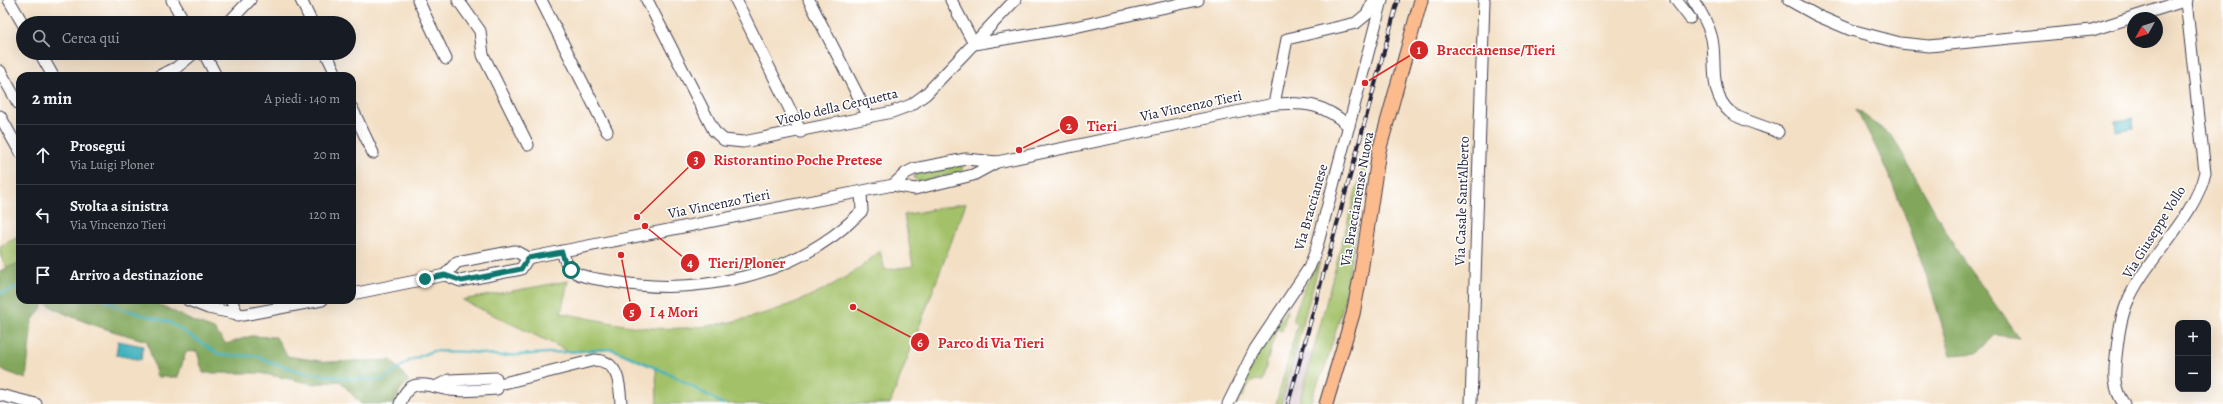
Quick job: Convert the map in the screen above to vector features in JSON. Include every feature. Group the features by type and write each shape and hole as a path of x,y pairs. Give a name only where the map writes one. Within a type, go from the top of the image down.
{"main road":[{"name":"Via Braccianense Nuova","path":"1326,404 1353,314 1361,272 1379,151 1421,0"}],"street":[{"path":"9,0 18,16"},
{"path":"172,0 181,16"},
{"path":"235,16 250,0"},
{"path":"301,0 309,16"},
{"path":"418,0 446,59"},
{"path":"458,0 480,31 483,55 528,145"},
{"path":"541,0 607,131"},
{"name":"Vicolo della Cerquetta","path":"647,0 712,128 720,137 730,142 743,142 801,132 892,112 916,102 974,44 1015,0"},
{"path":"736,0 801,132"},
{"path":"809,0 868,117"},
{"path":"951,0 974,44 1070,28 1198,0"},
{"path":"1274,104 1287,39 1356,23 1367,14 1374,0"},
{"name":"Via Braccianese","path":"1228,404 1255,349 1309,268 1316,250 1382,0"},
{"name":"Via Casale Sant'Alberto","path":"1470,404 1484,0"},
{"path":"1676,0 1690,18"},
{"path":"1693,0 1707,25 1712,38 1715,84 1725,106 1731,113 1778,132"},
{"path":"1789,0 1816,15 1851,30 1900,44 1929,46 2092,30 2187,0"},
{"name":"Via Giuseppe Vollo","path":"2124,404 2116,388 2115,372 2119,333 2127,303 2189,208 2202,183 2205,172 2187,0"},
{"path":"44,60 51,72"},
{"path":"168,72 176,68 186,60"},
{"path":"208,60 214,72"},
{"path":"329,60 335,72"},
{"path":"0,71 16,99"},
{"name":"Via Vincenzo Tieri","path":"528,258 893,186 915,189 965,177 997,162 1274,104 1295,103 1314,105 1335,115 1349,126"},
{"path":"0,116 16,145"},
{"path":"356,117 373,153"},
{"path":"965,159 968,169 965,177"},
{"name":"Via Vincenzo Tieri","path":"893,186 906,173 914,169 965,159 997,162"},
{"path":"914,169 911,178 915,189"},
{"path":"562,252 566,263 573,272 625,284 666,287 743,277 796,258 834,233 862,211 861,192"},
{"path":"513,251 516,270"},
{"path":"356,293 445,275 462,281 521,269 528,258 513,251 457,262 445,275"},
{"path":"457,262 462,281"},
{"path":"198,304 208,308 238,315 247,315 302,304"},
{"path":"233,304 238,315"},
{"path":"400,404 406,391 416,384 437,386 450,390 497,390 496,385 595,360 602,360 611,365 617,374 620,385 620,404"},
{"path":"0,396 36,404"}],"shaded area":[{"path":"1296,347 1313,352 1299,404 1281,404"}],"green space":[{"path":"1856,109 1893,137 1957,251 2019,338 1995,335 1978,353 1951,355 1932,292 1910,229 1885,168"},
{"path":"1370,138 1373,138 1365,175 1344,303 1325,367 1310,404 1299,404"},
{"path":"962,165 962,172 919,182 914,178 915,174"},
{"path":"966,203 890,404 657,404 656,369 612,349 570,352 462,300 568,281 561,313 617,324 650,328 702,326 728,322 779,309 827,288 849,275 880,251 885,270 913,266 904,215"},
{"path":"16,238 16,266 8,270 0,255 0,246"},
{"path":"1320,261 1281,404 1276,404 1298,323 1293,321 1295,313 1307,283"},
{"path":"16,265 16,304 44,304 32,321 26,379 0,369 0,271"},
{"path":"47,304 156,304 192,321 214,329 226,344 251,336 276,337 287,356 327,362 391,360 409,381 400,390 394,404 361,404 340,381 314,384 260,373 203,373 197,351 186,352 178,377 157,377 147,341 108,330 57,310"},
{"path":"1288,308 1282,331 1276,329 1262,381 1258,380 1249,384 1243,397 1240,396 1237,404 1233,404 1261,347"}],"water":[{"path":"2133,118 2134,128 2116,131 2115,121"},
{"path":"118,341 143,346 141,360 116,355"}],"waterway":[{"path":"0,294 16,288"},
{"path":"113,304 122,309 169,322 220,355 257,356 272,363 307,373 352,379 383,380 409,361 432,351 470,352 501,356 612,349 672,375 723,404"}],"railway":[{"path":"1288,404 1398,0"}],"place":[{"name":"Braccianense/Tieri","path":"1365,83"},
{"name":"Tieri","path":"1019,150"},
{"name":"Ristorantino Poche Pretese","path":"637,217"},
{"name":"Tieri/Ploner","path":"645,226"},
{"name":"I 4 Mori","path":"621,255"},
{"name":"Parco di Via Tieri","path":"853,307"}],"route":[{"path":"425,279 445,275 460,281 490,276 521,269 528,258 562,252 564,260 571,270"}]}
